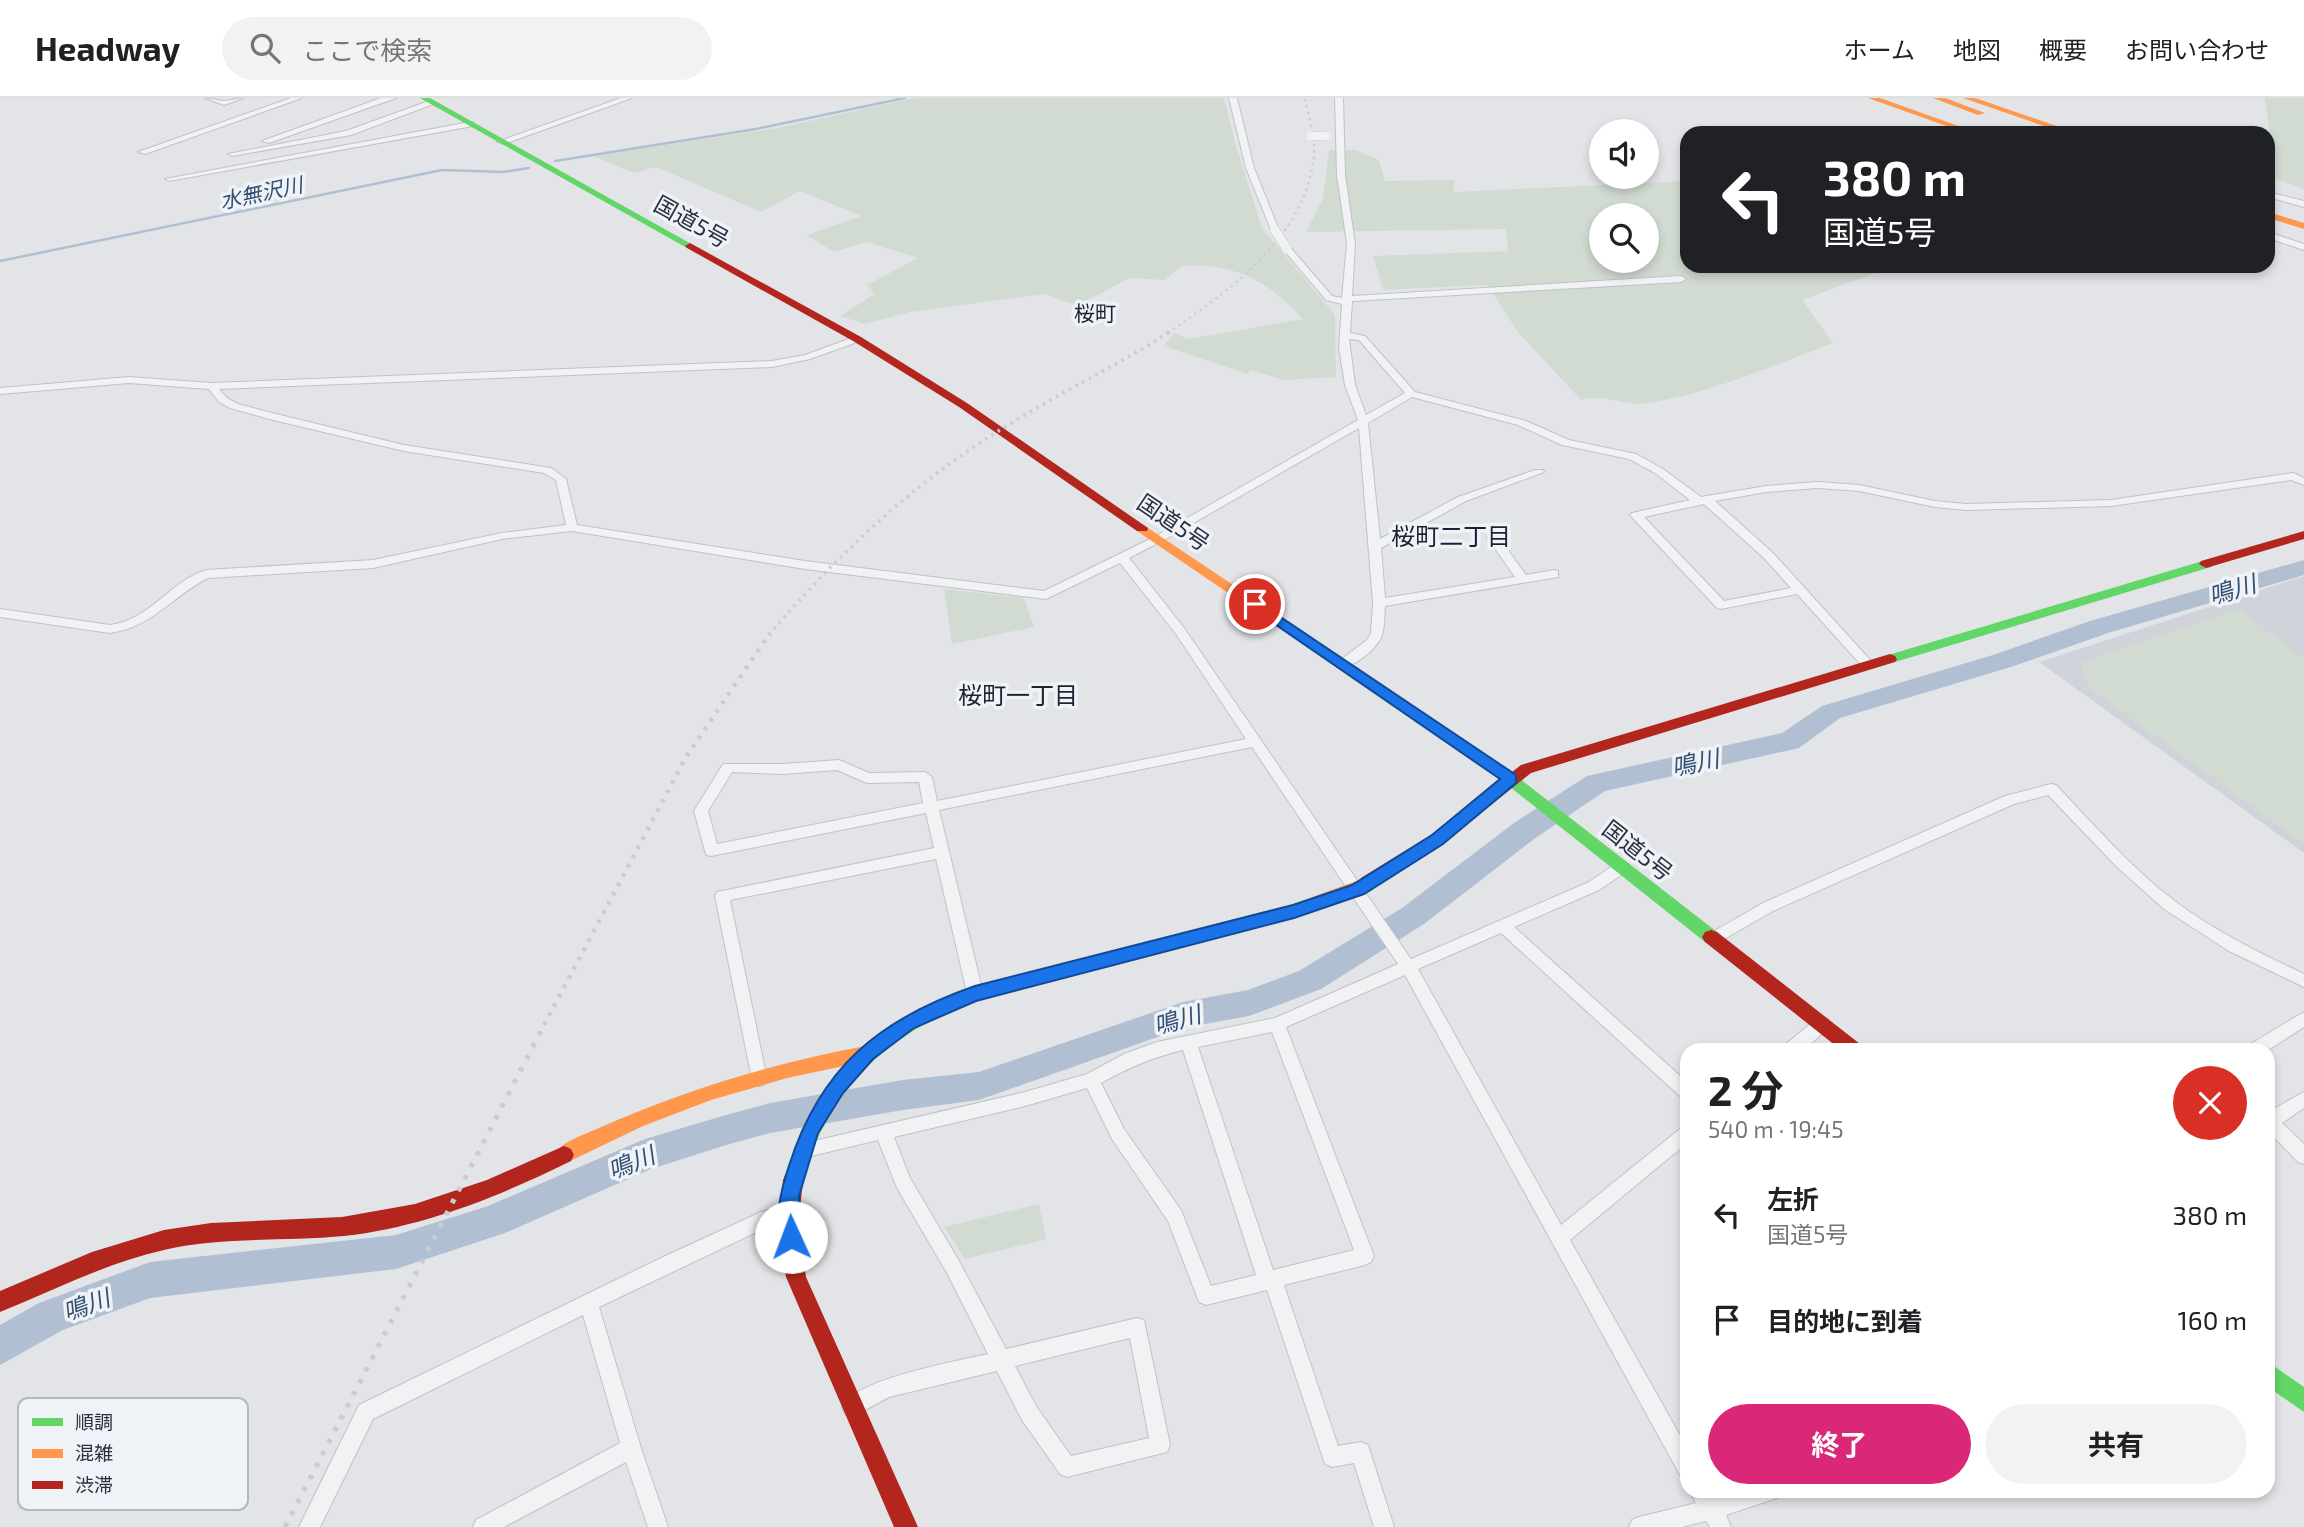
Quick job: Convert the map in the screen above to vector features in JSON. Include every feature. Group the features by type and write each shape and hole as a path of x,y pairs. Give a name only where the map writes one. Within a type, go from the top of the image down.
{"main road":[{"path":"1872,98 1954,126"},
{"path":"1921,98 2002,126"},
{"path":"1937,98 2019,126"},
{"path":"1966,98 2052,126"},
{"name":"国道5号","path":"427,99 857,339 964,405 1510,779 1845,1043"},
{"path":"2275,210 2304,219"},
{"path":"2275,217 2304,226"},
{"path":"906,1527 807,1307 792,1261 789,1196 810,1129 837,1087 866,1054 908,1023 939,1006 975,993 1294,911 1358,889 1437,839 1526,769 2304,535"},
{"path":"0,1302 71,1268 129,1249 190,1235 363,1224 418,1212 483,1190 550,1162 625,1123 684,1099 830,1060 866,1054"},
{"path":"2275,1378 2304,1401"}],"street":[{"path":"209,98 224,103 240,98"},
{"path":"273,98 285,103"},
{"path":"142,152 298,98"},
{"path":"391,98 373,102 232,154 348,134 427,99"},
{"path":"501,142 628,98"},
{"path":"1233,98 1250,168 1275,230 1329,298 1345,300 1681,279"},
{"path":"1339,98 1341,175 1351,244 1345,300 1345,335 1350,385 1363,421 1379,603 1377,633 1372,643 1343,664"},
{"path":"169,179 470,124"},
{"path":"1311,136 1325,136"},
{"path":"304,141 307,154"},
{"path":"2275,196 2304,204"},
{"path":"2275,237 2304,247"},
{"path":"1345,335 1362,338 1411,394 1522,423 1566,443 1632,456 1659,471 1704,501 1801,590 1868,665"},
{"path":"0,391 129,380 212,386 772,364 807,358 857,339"},
{"path":"212,386 223,400 265,415 404,448 547,470 561,479 572,528"},
{"path":"0,613 118,629 142,619 188,583 206,575 373,564 502,536 572,528 805,565 1046,595 1158,539 1411,394"},
{"path":"1373,547 1462,499 1539,472"},
{"path":"1801,590 1721,604 1636,515 1775,488 1808,485 1864,489 1943,507 2111,503 2294,476 2304,482"},
{"path":"1493,537 1523,579"},
{"path":"1122,557 1180,631 1408,966 1680,1455"},
{"path":"1379,603 1554,574"},
{"path":"975,993 931,806 925,777 867,778 839,765 783,769 728,766 701,811 711,851 931,806 1255,742"},
{"path":"1714,938 1768,907 2010,800 2051,789 2169,905 2230,944 2304,981"},
{"path":"759,1080 722,896 942,852"},
{"path":"803,1150 1025,1099 1091,1080 1130,1059 1157,1049 1277,1024 1594,886 1622,867"},
{"path":"1502,925 1680,1086"},
{"path":"2266,1043 2304,1018"},
{"path":"1091,1080 1118,1134 1175,1216 1206,1296 1366,1256 1277,1024"},
{"path":"1799,1043 1822,1024"},
{"path":"1189,1044 1332,1457 1361,1452 1384,1527"},
{"path":"2275,1117 2304,1099"},
{"path":"2275,1127 2304,1156"},
{"path":"852,1407 886,1388 1001,1359 1137,1327 1160,1445 1068,1468 1029,1413 1001,1359 953,1267 904,1182 883,1131"},
{"path":"1559,1238 1680,1139"},
{"path":"309,1527 366,1412 767,1218 789,1213"},
{"path":"589,1305 631,1448 658,1527"},
{"path":"483,1527 631,1448"},
{"path":"1704,1498 1716,1519"},
{"path":"1639,1527 1716,1519 1756,1498"}],"shaded area":[{"path":"914,98 1224,98 1262,228 1335,315 1336,377 1284,380 1251,370 1247,374 1164,346 1174,333 1188,339 1303,319 1263,284 1234,271 1201,266 1181,266 1165,280 1129,278 1077,306 1045,294 910,312 865,324 840,316 875,294 867,285 918,258 867,242 834,252 807,235 861,216 800,191 761,212 656,167 634,173 593,156 777,128"},
{"path":"2265,98 2304,98 2304,189 2275,179 2275,126 2269,126"},
{"path":"1329,150 1356,150 1379,160 1385,181 1455,180 1453,192 1589,186 1589,189 1659,189 1659,182 1680,181 1680,273 1875,273 1802,300 1833,343 1742,378 1673,398 1640,404 1598,398 1581,400 1518,332 1487,285 1383,290 1373,256 1508,251 1506,229 1306,232 1323,198"},
{"path":"2304,576 2304,853 2039,662"},
{"path":"944,589 1024,598 1034,627 952,644"},
{"path":"2239,609 2304,659 2304,844 2088,687 2080,663"},
{"path":"1039,1204 1046,1239 965,1259 944,1227"}],"waterway":[{"name":"水無沢川","path":"555,161 756,129 905,98"},
{"name":"水無沢川","path":"0,261 442,170 503,172 529,168"},
{"name":"鳴川","path":"0,1346 52,1316 150,1280 396,1252 492,1221 645,1155 726,1130 770,1118 903,1095 979,1086 1101,1041 1183,1015 1249,1003 1310,980 1413,916 1524,831 1597,783 1790,741 1831,712 2002,661 2099,627 2304,567"}],"railway":[{"path":"1170,332 1239,280 1280,237 1296,212 1308,185 1314,156 1313,135 1305,98"},
{"path":"769,635 852,546 913,492 1013,422 1170,332"},
{"path":"544,1025 686,757 770,633"},
{"path":"285,1527 545,1023"}],"traffic: fast":[{"path":"424,98 690,246"},
{"path":"1890,659 2206,564"},
{"path":"1367,681 1510,779 1711,937"},
{"path":"793,1180 819,1115 861,1060 916,1018 947,1003 980,992"},
{"path":"2275,1378 2304,1401"}],"traffic: slow":[{"path":"1872,98 1954,126"},
{"path":"1937,98 1981,113"},
{"path":"1967,98 2052,126"},
{"path":"2275,217 2304,226"},
{"path":"1142,528 1367,681"},
{"path":"980,992 1294,911 1367,883"},
{"path":"564,1155 636,1121 711,1092 787,1070 866,1054"}],"traffic: jam":[{"path":"690,246 857,339 963,405 1142,528"},
{"path":"2206,564 2304,535"},
{"path":"1367,883 1437,839 1526,769 1890,659"},
{"path":"1711,937 1845,1043"},
{"path":"0,1302 69,1271 140,1246 211,1232 342,1227 390,1219 467,1197 564,1155"},
{"path":"793,1180 788,1228 796,1277 906,1527"}],"district":[{"name":"桜町","path":"1095,312"},
{"name":"桜町二丁目","path":"1451,535"},
{"name":"桜町一丁目","path":"1018,694"}],"route":[{"path":"791,1237 789,1196 810,1129 837,1087 866,1054 908,1023 939,1006 975,993 1294,911 1358,889 1414,856 1510,779 1255,604"}]}
